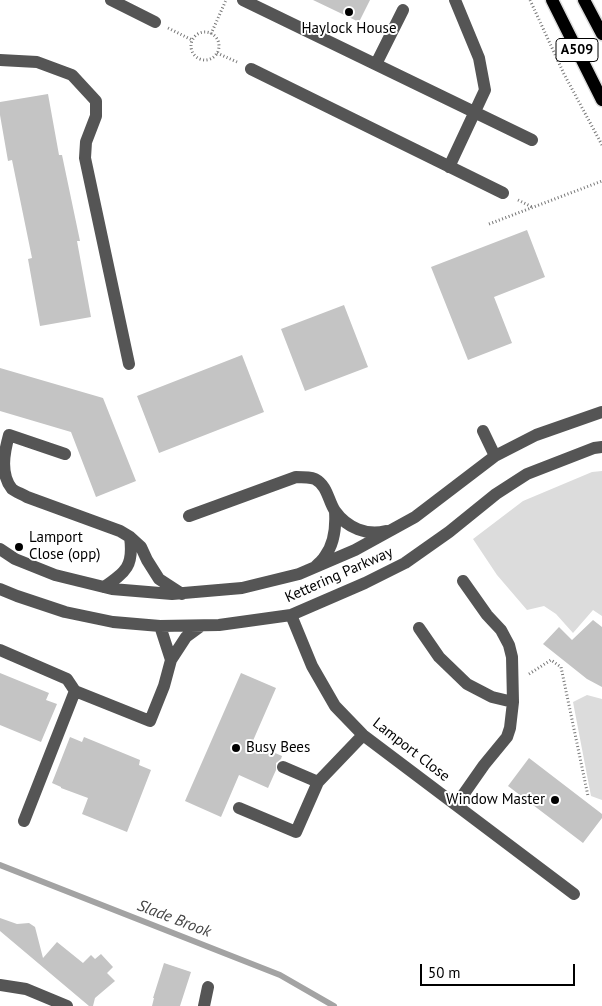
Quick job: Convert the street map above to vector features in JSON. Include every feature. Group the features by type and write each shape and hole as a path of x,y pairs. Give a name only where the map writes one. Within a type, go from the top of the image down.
{"main road":[{"name":"A509","path":"552,0 602,100"},
{"name":"A509","path":"584,0 602,34"}],"street":[{"path":"111,0 155,22"},
{"path":"243,0 532,140"},
{"path":"449,167 484,90 479,58 455,0"},
{"path":"376,64 403,10"},
{"path":"0,60 37,62 72,75 96,101 96,116 86,142 85,158 129,364"},
{"path":"251,69 503,193"},
{"path":"0,549 15,559 55,575 112,589 182,594 242,588 299,574 356,550 415,517 495,456 536,434 602,412"},
{"path":"483,431 495,456"},
{"path":"65,454 9,436 3,457 3,471 6,481 13,490 26,497 120,531 130,537 141,547 159,579 182,594"},
{"name":"Kettering Parkway","path":"0,589 65,612 113,622 160,626 201,626 291,615 365,583 405,563 449,532 496,494 527,474 594,448 602,447"},
{"path":"189,516 296,477 314,479 325,488 335,511 336,521 331,543 325,556 315,567"},
{"path":"335,511 352,527 378,533 392,530"},
{"path":"104,587 121,575 128,566 132,550 130,537"},
{"path":"456,805 506,737 510,728 513,702 512,657 505,637 501,630 487,616 463,581"},
{"name":"Lamport Close","path":"291,615 312,666 335,706 363,735 574,894"},
{"path":"160,626 170,660"},
{"path":"0,650 66,678 76,691 150,721 164,686 170,660 186,637 201,626"},
{"path":"419,628 439,657 467,684 492,697 513,702"},
{"path":"24,821 76,691"},
{"path":"240,808 296,832 318,782 363,735"},
{"path":"283,767 318,782"},
{"path":"0,985 26,989 67,1006"},
{"path":"204,1006 208,987"}],"path":[{"path":"211,34 226,0"},
{"path":"530,0 564,74 602,145"},
{"path":"155,22 192,40"},
{"path":"206,32 215,37 219,47 214,57 209,60 199,59 192,51 192,40 200,33 206,32"},
{"path":"217,52 251,69"},
{"path":"489,224 602,181"},
{"path":"513,685 551,660 561,668 588,796"}],"shaded area":[{"path":"602,471 602,616 593,610 573,633 556,614 544,606 527,610 497,575 473,539 523,501 592,472"},
{"path":"587,695 602,699 602,800 591,796 573,702"}],"building":[{"name":"Haylock House","path":"313,0 370,0 359,22"},
{"path":"48,94 59,155 62,155 80,241 77,241 91,317 40,326 28,259 32,258 12,160 8,161 0,115 0,102"},
{"path":"527,230 545,277 494,297 512,343 468,360 431,267"},
{"path":"344,305 368,367 305,391 281,329"},
{"path":"242,355 264,412 159,453 137,396"},
{"path":"0,368 103,398 136,481 96,497 71,432 0,411"},
{"path":"593,620 602,627 602,687 587,679 543,644 559,627 572,640"},
{"path":"0,673 49,693 46,700 57,704 41,742 0,725"},
{"name":"Busy Bees","path":"241,673 276,688 252,743 282,756 276,763 276,770 268,788 239,775 221,817 185,801"},
{"path":"70,737 82,742 84,737 140,760 139,765 151,770 127,832 82,814 88,798 52,783"},
{"name":"Window Master","path":"529,758 602,814 602,818 583,843 508,786"},
{"path":"0,918 17,924 29,923 35,927 43,958 57,942 83,963 91,955 95,959 101,954 113,967 107,973 115,981 95,998 93,1006 89,1006 0,931"},
{"path":"164,963 191,972 180,1006 152,1006"}],"waterway":[{"name":"Slade Brook","path":"0,865 280,975 334,1006"}],"place":[{"name":"Haylock House","path":"349,12"},
{"name":"Lamport Close (opp)","path":"19,547"},
{"name":"Busy Bees","path":"236,748"},
{"name":"Window Master","path":"555,800"}]}
